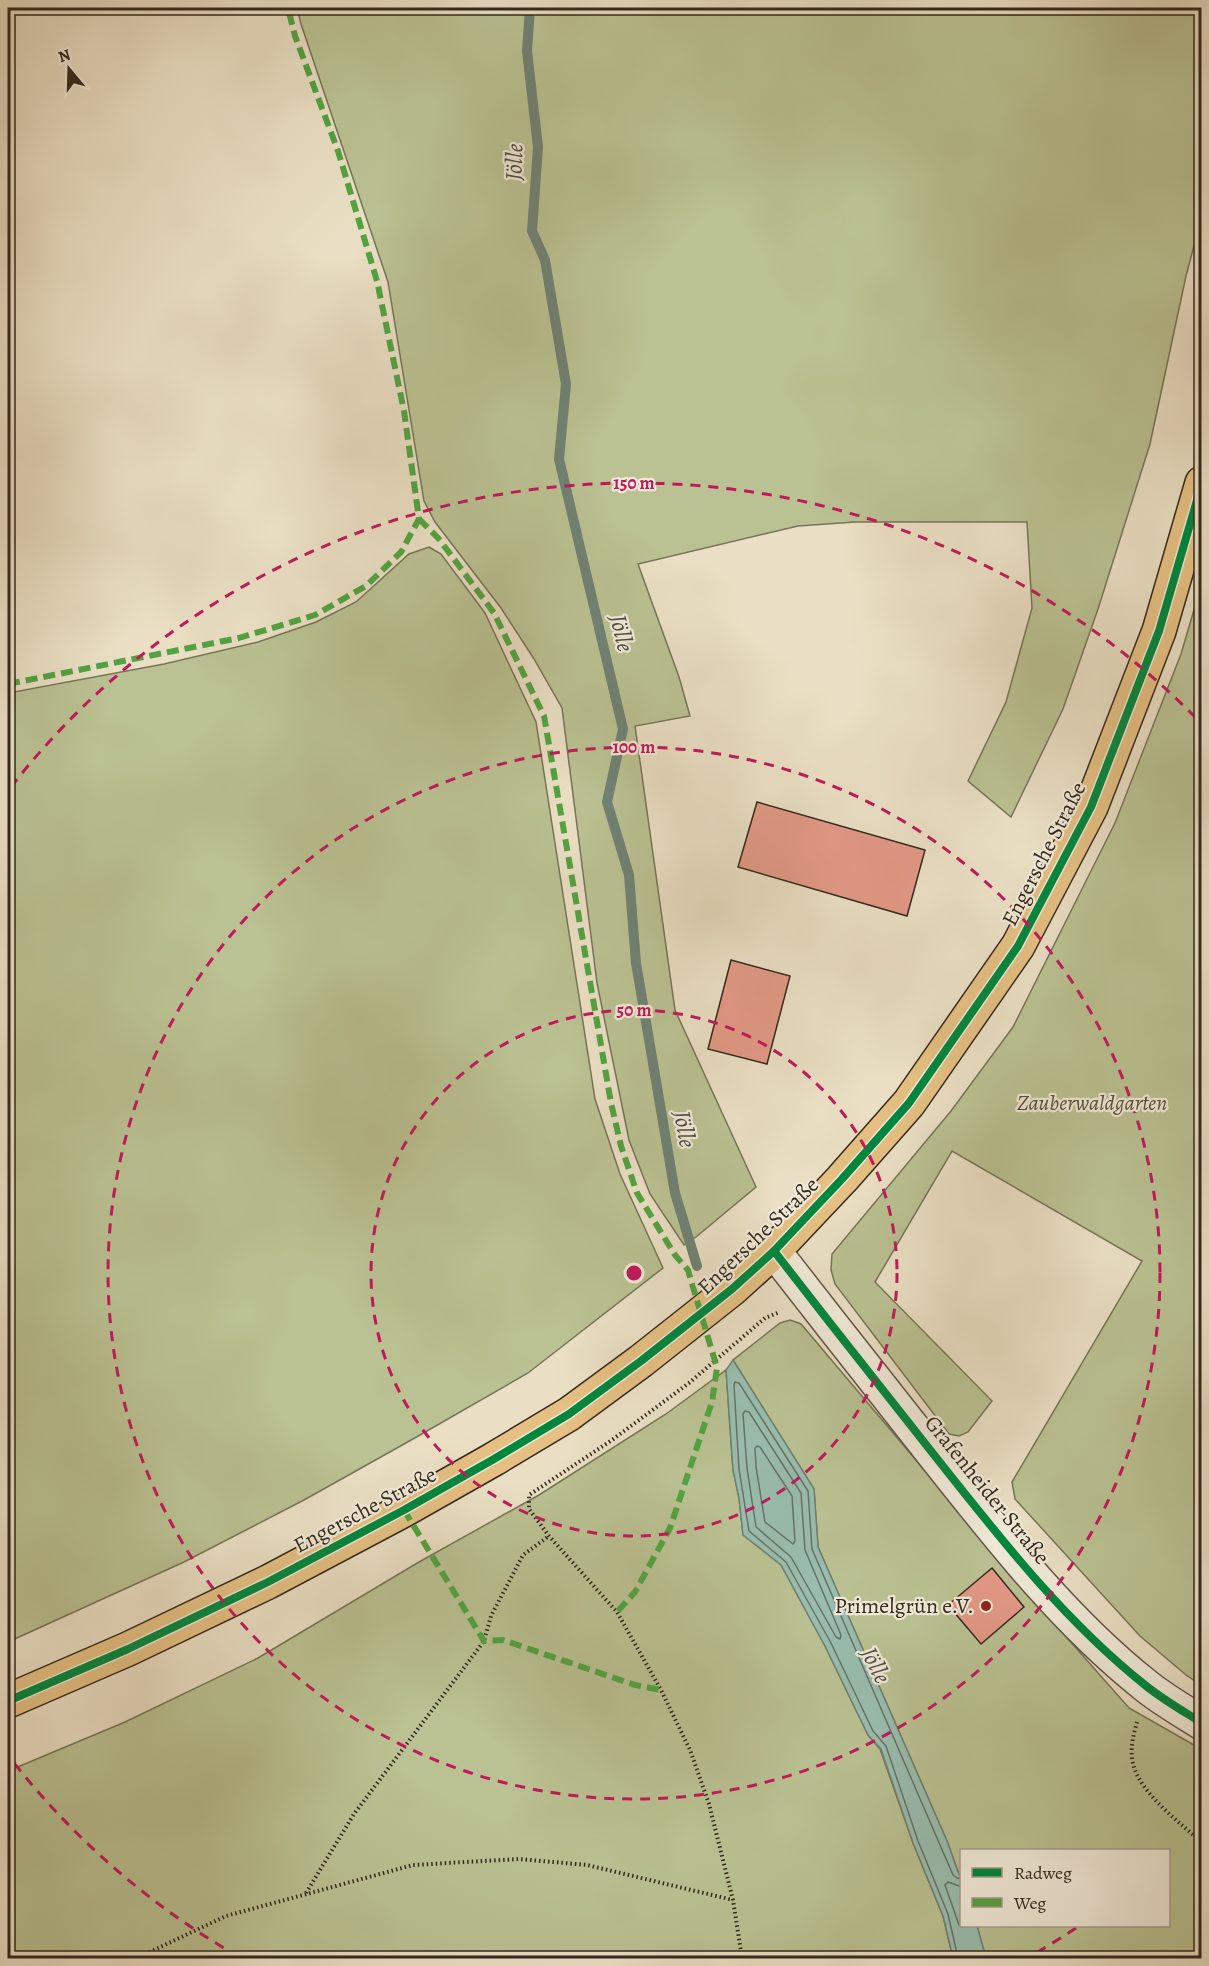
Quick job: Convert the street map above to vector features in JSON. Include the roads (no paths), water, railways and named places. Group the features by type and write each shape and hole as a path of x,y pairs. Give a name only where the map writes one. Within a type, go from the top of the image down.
{"main road":[{"name":"Engersche Straße","path":"8,1701 128,1649 268,1582 494,1459 568,1414 641,1361 732,1289 774,1251 909,1103 1017,946 1091,807 1159,631 1202,483"}],"street":[{"name":"Grafenheider Straße","path":"774,1251 1019,1559 1072,1618 1146,1686 1202,1723"}],"water":[{"path":"733,1360 814,1489 818,1547 947,1841 960,1877 960,1927 977,1927 986,1958 953,1958 943,1916 913,1843 881,1749 868,1735 825,1646 781,1565 743,1535 733,1470 726,1370"}],"waterway":[{"name":"Jölle","path":"530,8 527,51 538,147 532,231 545,260 566,384 559,459 623,729 607,802 629,875 636,963 675,1193 697,1266"}],"place":[{"name":"Primelgrün e.V.","path":"986,1606"}],"park label":[{"name":"Zauberwaldgarten","path":"1092,1103"}]}
